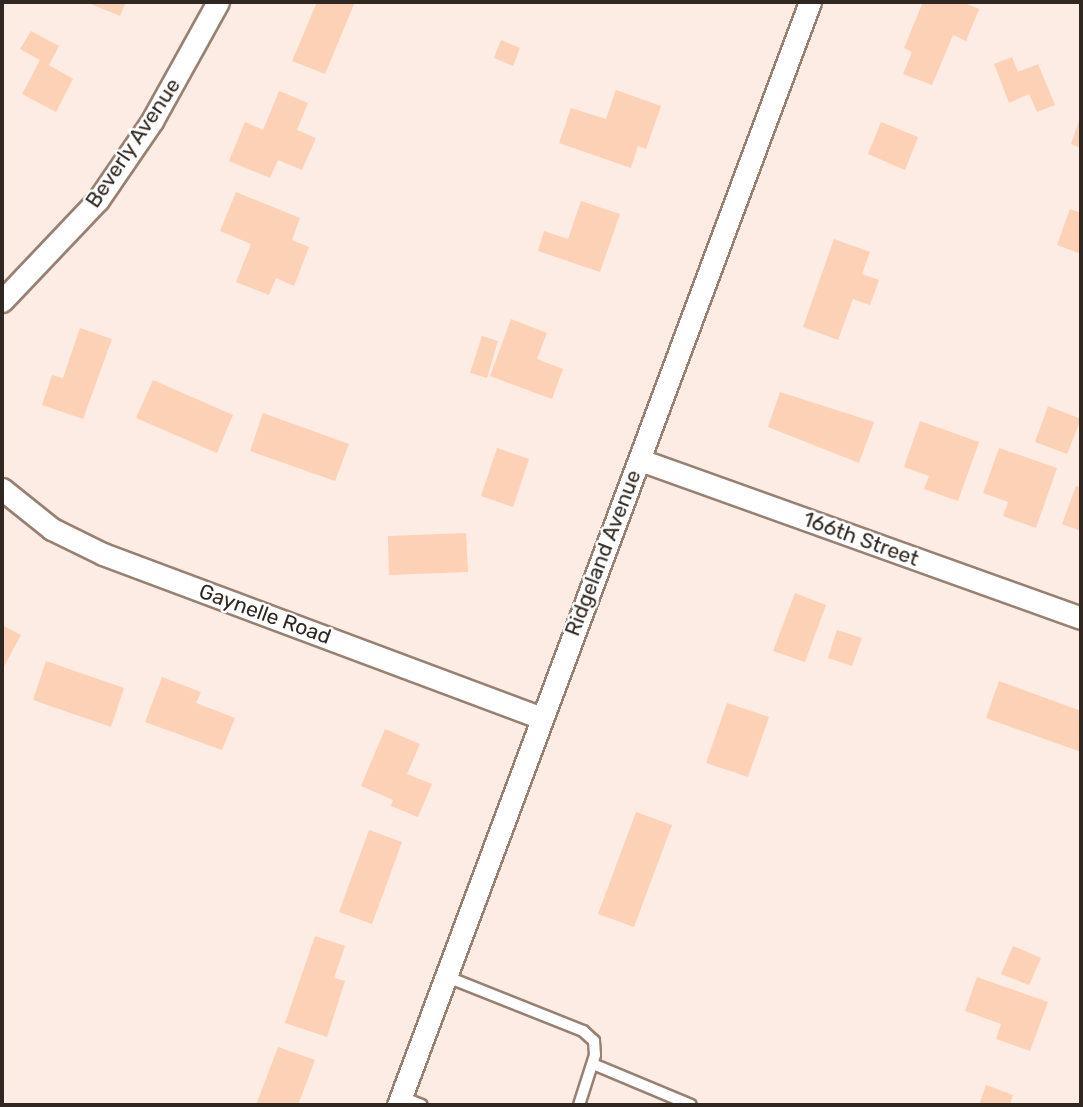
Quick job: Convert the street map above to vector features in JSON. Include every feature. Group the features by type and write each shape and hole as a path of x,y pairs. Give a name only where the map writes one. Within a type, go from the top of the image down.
{"street":[{"name":"Beverly Avenue","path":"2,301 98,200 152,121 218,2"},
{"name":"Ridgeland Avenue","path":"399,1101 540,716 640,460 810,2"},
{"name":"166th Street","path":"640,460 1081,618"},
{"name":"Gaynelle Road","path":"2,489 52,529 103,554 540,716"}],"lane":[{"path":"445,976 583,1031 594,1041 593,1064 579,1105"},
{"path":"593,1064 691,1105"},
{"path":"399,1101 422,1105"}],"building":[{"path":"86,2 126,2 120,16"},
{"path":"317,2 355,2 325,74 292,61"},
{"path":"923,2 962,2 979,9 966,41 953,35 932,85 903,74 912,52 904,48"},
{"path":"31,31 59,46 49,65 73,79 56,112 22,94 40,60 20,49"},
{"path":"501,40 520,48 513,66 494,58"},
{"path":"1012,57 1018,72 1038,64 1055,105 1037,112 1029,94 1009,103 994,64"},
{"path":"616,90 661,106 646,149 638,146 631,168 559,143 571,108 606,119"},
{"path":"279,91 308,103 297,130 316,138 302,170 278,160 270,178 229,161 245,122 263,130"},
{"path":"1081,115 1081,148 1071,144"},
{"path":"881,122 918,137 905,170 868,154"},
{"path":"236,192 300,218 292,240 309,247 294,286 276,278 269,295 236,282 251,244 220,231"},
{"path":"581,201 620,214 600,272 538,251 544,231 568,239"},
{"path":"1070,209 1081,213 1081,254 1057,245"},
{"path":"834,239 870,252 862,274 879,280 870,305 853,299 838,340 803,327"},
{"path":"511,319 547,333 537,359 563,369 552,399 490,376"},
{"path":"80,328 112,339 83,419 42,405 52,375 63,378"},
{"path":"482,336 498,341 487,378 470,373"},
{"path":"153,380 233,415 217,453 136,418"},
{"path":"780,392 874,422 859,463 768,427"},
{"path":"1048,406 1081,419 1067,454 1035,442"},
{"path":"263,413 349,444 335,481 250,451"},
{"path":"920,421 979,442 958,501 924,489 929,476 904,467"},
{"path":"497,448 529,459 513,507 481,496"},
{"path":"999,448 1057,468 1036,528 1003,516 1008,502 983,493"},
{"path":"1076,486 1081,487 1081,531 1062,524"},
{"path":"466,533 468,572 389,575 388,536"},
{"path":"795,593 826,605 805,662 773,651"},
{"path":"2,625 21,635 2,670"},
{"path":"837,630 862,638 852,666 828,658"},
{"path":"46,661 124,688 111,727 33,700"},
{"path":"162,677 201,692 196,703 235,718 222,750 145,722"},
{"path":"999,681 1081,711 1081,752 986,718"},
{"path":"727,703 769,717 748,777 706,763"},
{"path":"385,729 420,744 407,774 432,784 418,817 391,806 393,800 361,786"},
{"path":"636,812 672,825 634,927 598,914"},
{"path":"369,830 402,842 372,924 339,912"},
{"path":"315,936 345,946 334,978 345,981 327,1037 285,1023"},
{"path":"1013,946 1041,958 1029,985 1001,974"},
{"path":"977,977 1048,1002 1030,1051 996,1039 1001,1024 965,1011"},
{"path":"278,1047 315,1060 298,1105 256,1105"},
{"path":"986,1085 1013,1095 1010,1105 979,1105"}]}
